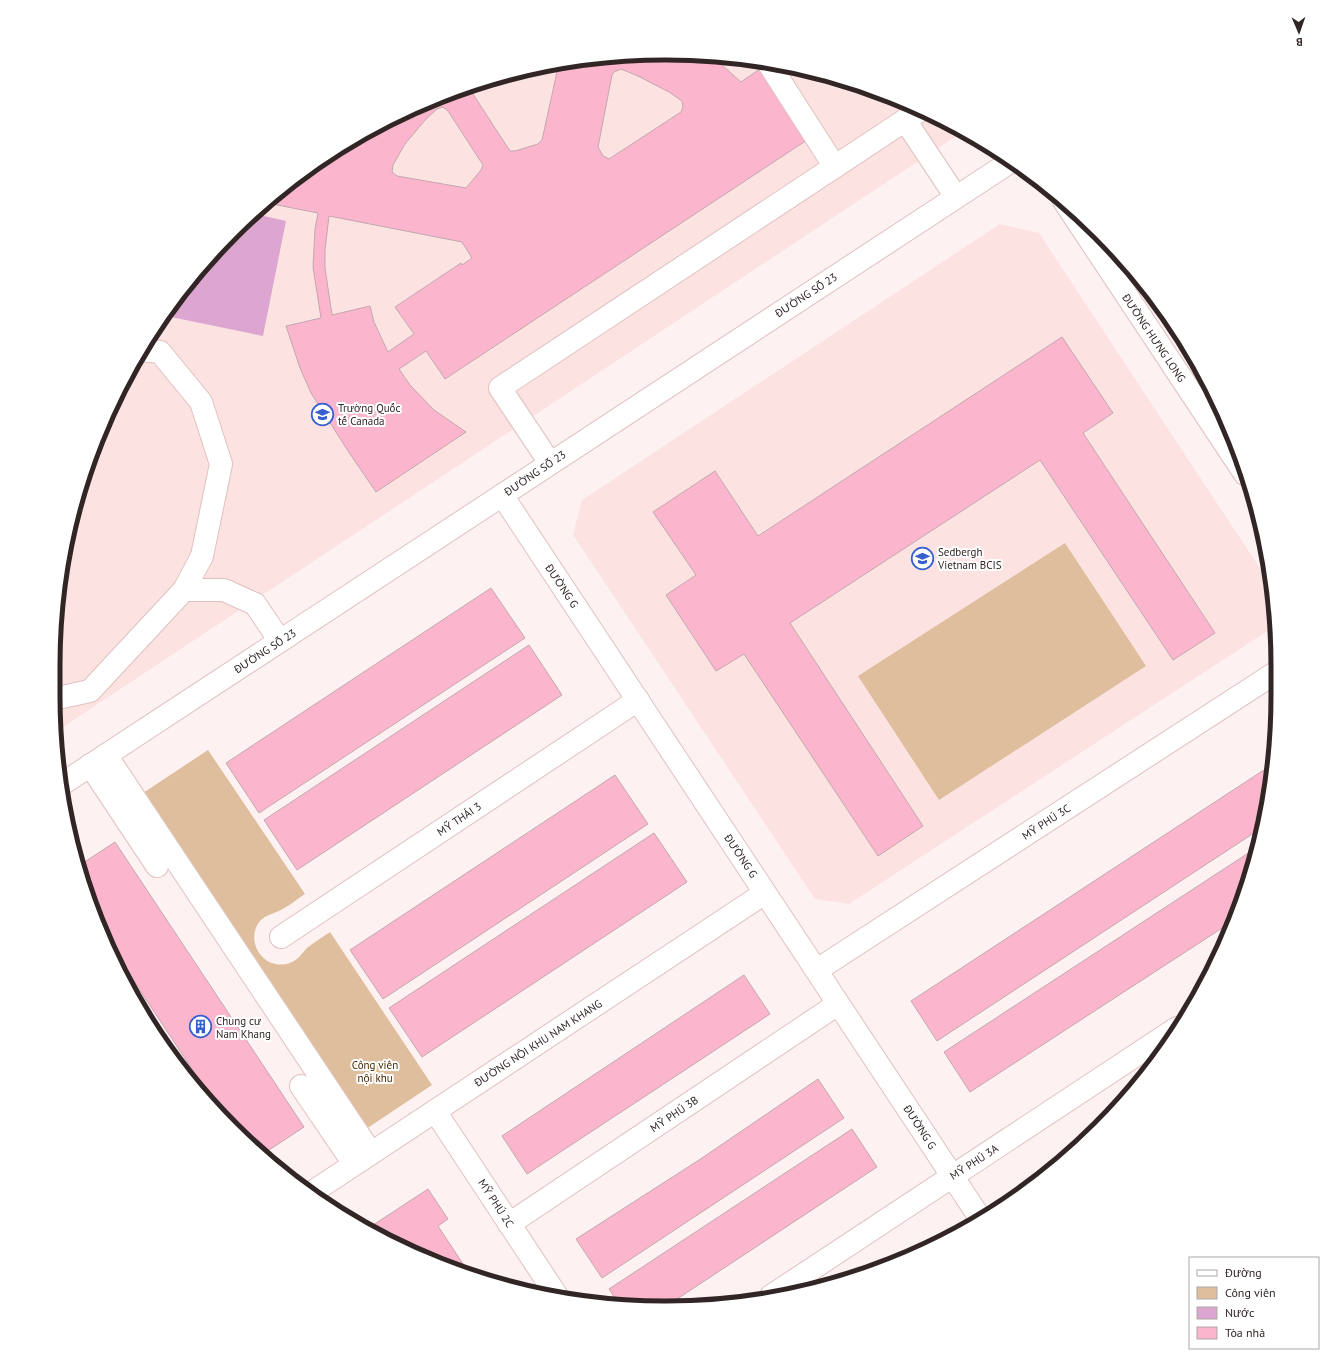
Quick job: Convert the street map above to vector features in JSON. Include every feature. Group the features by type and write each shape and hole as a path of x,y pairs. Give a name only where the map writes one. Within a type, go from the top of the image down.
{"street":[{"path":"773,70 834,167"},
{"path":"550,463 500,388 912,115 956,197"},
{"name":"ĐƯỜNG SỐ 23","path":"66,781 1006,165"},
{"name":"ĐƯỜNG HƯNG LONG","path":"1078,222 1234,457"},
{"path":"60,697 90,691 184,590 202,556 221,464 201,402 160,352 149,351"},
{"name":"ĐƯỜNG G","path":"502,495 977,1214"},
{"path":"184,590 224,590 255,604 280,641"},
{"name":"MỸ PHÚ 3C","path":"816,970 1271,676"},
{"name":"MỸ THÁI 3","path":"281,937 638,700"},
{"path":"98,760 158,866"},
{"path":"98,760 362,1159"},
{"name":"ĐƯỜNG NỘI KHU NAM KHANG","path":"316,1190 765,893"},
{"name":"MỸ PHÚ 3B","path":"509,1224 838,1004"},
{"name":"MỸ PHÚ 3A","path":"781,1290 1167,1034"},
{"path":"301,1086 362,1159"},
{"name":"MỸ PHÚ 2C","path":"435,1110 553,1290"}],"shaded area":[{"name":"Trường Quốc tế Canada","path":"626,61 705,61 745,65 784,72 860,92 897,106 933,122 957,135 61,728 61,626 65,586 72,547 92,471 122,398 162,329 210,266 237,237 266,210 329,162 398,122 471,92 547,72 586,65"},
{"name":"Sedbergh Vietnam BCIS","path":"1000,224 1039,233 1264,574 1270,629 849,904 815,899 573,535 582,500"}],"green space":[{"path":"1065,543 1146,666 939,800 858,676"},
{"name":"Công viên nội khu","path":"208,750 305,894 286,907 260,921 255,929 254,938 260,954 266,960 274,964 282,965 292,962 299,958 307,948 330,932 432,1085 366,1129 143,793"}],"water":[{"path":"260,215 286,221 263,336 171,317 210,266 237,237"}],"building":[{"path":"626,61 705,61 719,62 741,82 760,69 807,140 445,379 426,351 399,369 410,385 434,410 466,432 376,492 311,393 300,368 286,326 321,318 313,267 315,229 318,213 273,204 329,162 363,141 398,122 472,92 510,151 515,151 538,144 542,140 557,70 586,65","holes":["621,69 669,92 682,101 683,107 681,112 609,159 603,156 598,147 612,75 614,72","443,107 448,111 483,165 481,170 466,188 397,176 392,172 393,165 405,144 426,119 437,109","329,216 462,242 472,258 462,265 461,263 395,307 414,334 388,352 374,322 370,306 332,315 325,268 325,250"]},
{"path":"1062,337 1113,413 1083,433 1215,633 1173,660 1040,460 790,623 923,826 878,856 744,654 716,671 666,595 696,575 653,512 715,471 758,536"},
{"path":"491,588 525,638 259,813 226,763"},
{"path":"529,645 562,695 297,870 264,820"},
{"path":"1267,768 1255,833 937,1041 911,1001"},
{"path":"615,775 648,824 383,999 350,950"},
{"path":"654,833 687,882 422,1057 389,1008"},
{"name":"Chung cư Nam Khang","path":"115,842 304,1127 267,1152 237,1124 210,1095 122,963 92,890 84,862"},
{"path":"1250,852 1239,890 1225,926 970,1092 944,1052"},
{"path":"744,975 770,1014 527,1174 502,1136"},
{"path":"818,1079 844,1118 602,1278 576,1239 699,1160"},
{"path":"852,1129 877,1167 674,1301 616,1299 609,1289"},
{"path":"428,1189 448,1219 438,1226 465,1267 398,1239 373,1225"}],"place":[{"name":"Trường Quốc tế Canada","path":"323,414"},
{"name":"Sedbergh Vietnam BCIS","path":"922,558"},
{"name":"Chung cư Nam Khang","path":"201,1027"}]}
